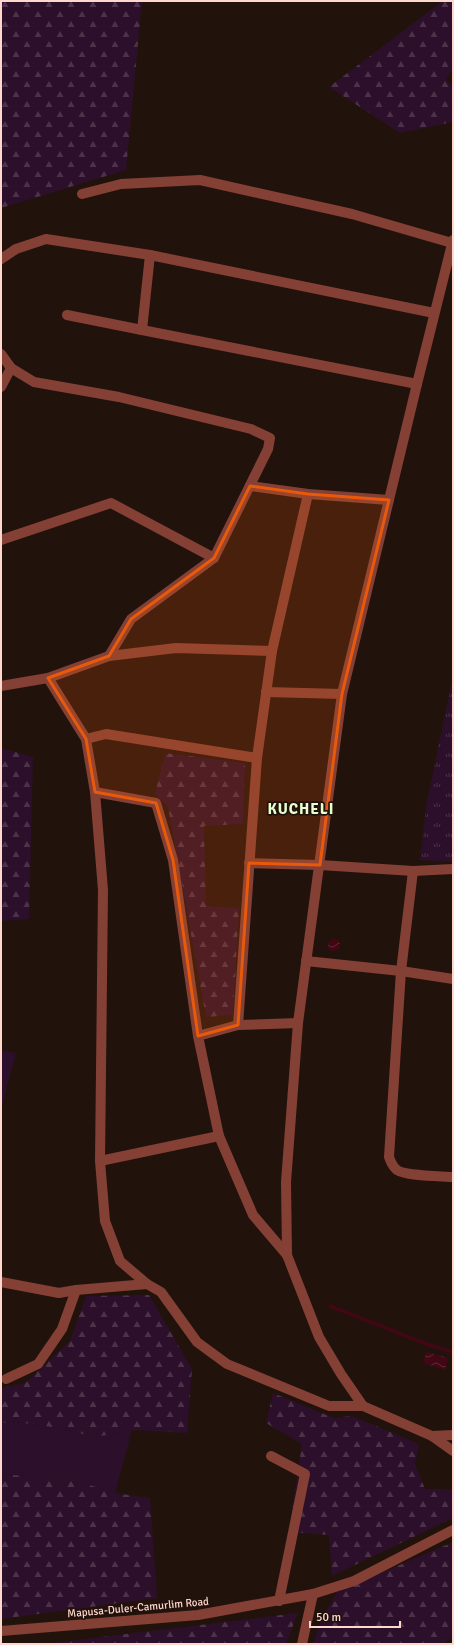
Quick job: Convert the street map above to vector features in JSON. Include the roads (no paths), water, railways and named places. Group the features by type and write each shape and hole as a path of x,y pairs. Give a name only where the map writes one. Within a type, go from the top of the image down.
{"street":[{"path":"82,194 121,184 200,180 352,214 453,242 416,384 342,694 298,1023 286,1182 287,1256"},
{"path":"1,259 16,249 46,239 150,255 434,314"},
{"path":"142,330 150,255"},
{"path":"67,315 416,384"},
{"path":"1,354 11,368 34,382 119,397 251,429 270,438 268,449 214,558 131,619 109,656"},
{"path":"1,387 11,368"},
{"path":"250,486 308,494 389,500"},
{"path":"238,1025 257,758 272,651 308,494"},
{"path":"1,540 111,503 214,558"},
{"path":"1,686 48,678 109,656 176,648 272,651"},
{"path":"48,678 86,739 95,792 103,890 100,1161 105,1220 120,1261 147,1284 161,1292 197,1342 227,1364 329,1406 363,1406 432,1436 453,1451"},
{"path":"266,692 342,694"},
{"path":"86,739 106,734 257,758"},
{"path":"95,792 156,803 173,860 198,1036 219,1136 253,1215 287,1256 319,1337 341,1374 363,1406"},
{"path":"249,863 320,865 412,871 453,869"},
{"path":"412,871 401,971 389,1157 392,1165 398,1171 453,1177"},
{"path":"306,961 401,971 453,979"},
{"path":"198,1036 238,1025 298,1023"},
{"path":"100,1161 219,1136"},
{"path":"1,1282 59,1293 76,1290 147,1284"},
{"path":"6,1379 38,1364 62,1329 76,1290"},
{"path":"432,1436 453,1435"},
{"path":"271,1456 305,1474 279,1600"},
{"name":"Mapusa-Duler-Camurlim Road","path":"1,1631 198,1616 313,1594 354,1581 453,1530"},
{"path":"302,1644 313,1594"}],"water":[{"path":"336,939 339,940 339,950 332,951 329,950 328,943 329,940"},
{"path":"426,1352 448,1358 445,1370 423,1363"}],"waterway":[{"path":"330,1306 429,1345 453,1352"}],"district":[{"name":"KUCHELI","path":"301,809"}]}
